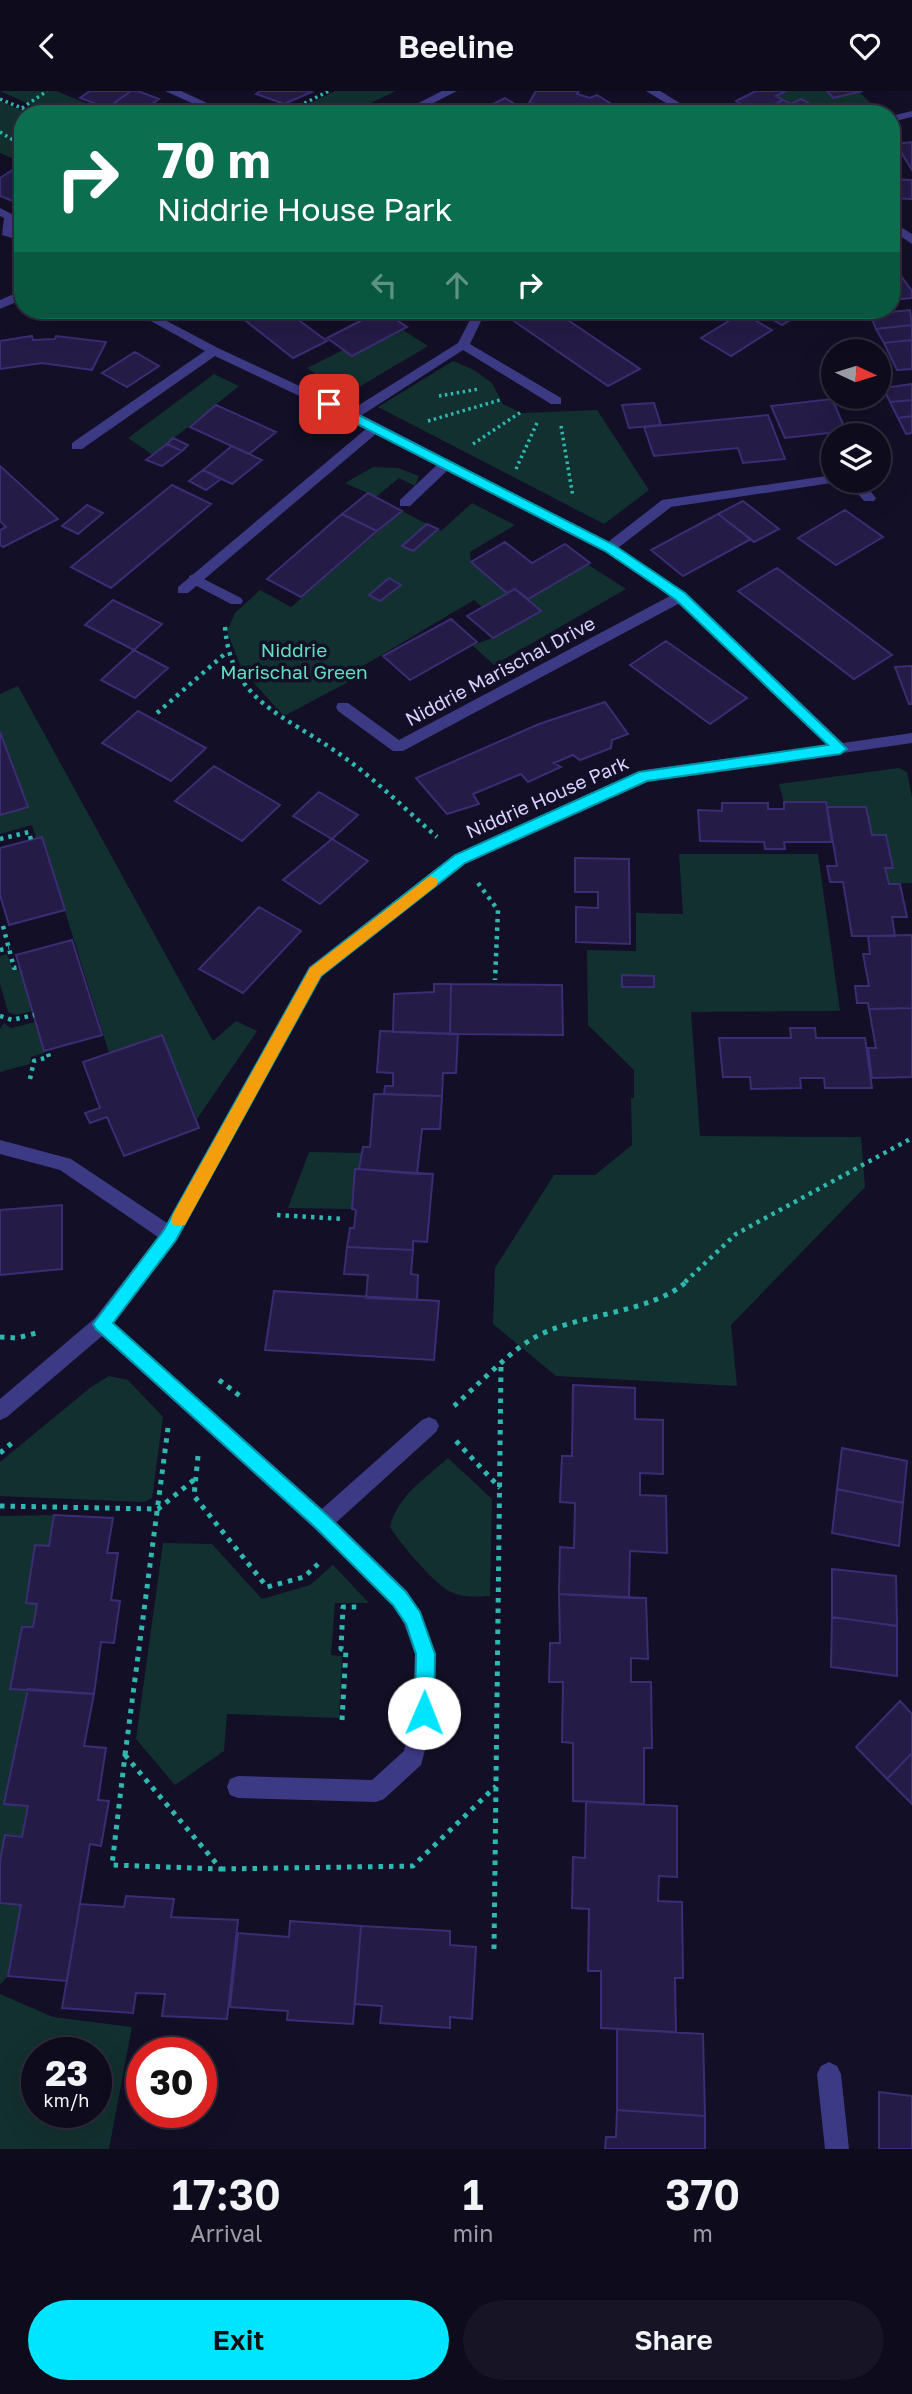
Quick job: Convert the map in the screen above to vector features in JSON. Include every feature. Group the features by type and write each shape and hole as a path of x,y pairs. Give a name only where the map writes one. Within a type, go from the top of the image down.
{"street":[{"path":"171,91 204,105"},
{"path":"421,105 451,91"},
{"path":"652,91 677,105"},
{"path":"0,212 10,216 4,235"},
{"path":"154,319 214,351 352,415 609,548 681,596 840,749 912,738"},
{"path":"352,415 463,345 476,319"},
{"path":"463,345 545,394"},
{"path":"77,446 214,351"},
{"path":"236,601 189,585 374,428"},
{"path":"405,503 446,464"},
{"path":"609,548 667,503 821,481"},
{"path":"865,493 869,498"},
{"name":"Niddrie Marischal Drive","path":"343,707 398,747 681,596"},
{"name":"Niddrie House Park","path":"0,1411 102,1324 170,1235 315,972 460,859 644,776 840,749"},
{"path":"0,1147 65,1164 170,1235"},
{"path":"102,1324 322,1522 400,1598 413,1619 425,1654 424,1713 413,1757 376,1791 238,1787"},
{"path":"322,1522 433,1423"},
{"path":"829,2074 836,2149"}],"path":[{"path":"26,105 47,91"},
{"path":"300,105 329,91"},
{"path":"0,132 13,140"},
{"path":"394,437 413,425 545,394"},
{"path":"446,464 545,394"},
{"path":"504,494 545,394"},
{"path":"545,394 575,509 569,528"},
{"path":"236,601 227,614 224,632 227,652 235,671 266,708 340,753 460,859 498,910 495,980"},
{"path":"157,713 227,652"},
{"path":"0,839 29,832 31,840"},
{"path":"3,926 15,968 20,967"},
{"path":"0,950 9,947"},
{"path":"0,1016 12,1020 34,1015"},
{"path":"30,1079 34,1061 49,1057 47,1050"},
{"path":"500,1488 433,1423 532,1339 577,1322 674,1293 736,1234 912,1138"},
{"path":"277,1215 344,1219"},
{"path":"494,1948 501,1366"},
{"path":"174,1390 112,1865 221,1869 413,1866 496,1786"},
{"path":"198,1454 194,1496 267,1587 304,1577 343,1543"},
{"path":"0,1506 158,1509 196,1479"},
{"path":"342,1720 346,1650 341,1649 343,1607 366,1607"},
{"path":"125,1755 221,1869"}],"green space":[{"path":"0,91 56,91 91,105 31,105"},
{"path":"335,91 396,91 367,105 306,105"},
{"path":"786,91 827,91 834,98 859,92 873,105 799,105 776,96"},
{"path":"0,101 14,107 14,159 0,153"},
{"path":"403,330 428,346 354,390 332,385 307,368 343,350 353,356"},
{"path":"453,361 474,370 492,383 503,404 521,413 597,410 649,490 604,524 378,407"},
{"path":"214,374 239,386 153,455 128,438"},
{"path":"373,467 398,468 419,476 415,486 399,478 376,497 345,483"},
{"name":"Niddrie Marischal Green","path":"472,503 515,525 470,552 471,562 507,593 482,607 474,600 363,666 367,672 284,716 242,670 227,631 235,613 260,590 291,607 402,511 427,524 402,546 413,551 438,529 441,531"},
{"path":"587,564 626,589 494,665 472,645 493,638 541,611 528,599"},
{"path":"18,686 213,1041 236,1021 257,1031 197,1119 162,1035 109,1053 42,837 36,838 32,825 0,834 0,815 28,807 0,732 0,694"},
{"path":"899,768 907,772 912,797 912,883 889,884 885,868 892,867 887,835 872,835 866,807 827,807 826,802 784,802 779,784"},
{"path":"679,854 818,854 840,1011 691,1012 700,1136 861,1137 865,1187 731,1325 737,1386 556,1376 493,1324 495,1268 554,1175 595,1175 632,1145 631,1098 634,1098 634,1070 588,1025 587,950 636,951 636,913 683,914"},
{"path":"7,954 13,971 21,970 33,1011 16,1015 8,1012 0,984 0,956"},
{"path":"35,1022 44,1053 31,1057 30,1064 0,1072 0,1029 4,1023 11,1028"},
{"path":"309,1152 362,1153 359,1169 355,1170 352,1209 288,1208"},
{"path":"109,1376 128,1380 163,1417 152,1498 144,1502 0,1496 0,1462 91,1387"},
{"path":"448,1458 492,1499 490,1596 465,1596 445,1588 418,1563 390,1527 406,1497"},
{"path":"54,1515 49,1546 35,1546 26,1603 37,1604 33,1627 22,1627 10,1688 28,1689 4,1803 28,1806 22,1837 5,1836 0,1861 0,1516"},
{"path":"163,1543 212,1544 262,1599 310,1585 333,1565 369,1603 335,1603 331,1655 342,1656 339,1718 227,1714 224,1751 175,1785 136,1739"},
{"path":"0,1903 21,1905 8,1976 0,1985"},
{"path":"0,1994 53,2017 132,2027 130,2037 126,2037 126,2059 109,2149 0,2149"}],"building":[{"path":"90,91 131,91 111,105 99,105 80,98"},
{"path":"131,91 159,99 151,105 111,105"},
{"path":"260,91 312,92 284,104 256,94"},
{"path":"536,91 579,91 577,94 590,98 597,95 613,105 541,105 529,103"},
{"path":"756,91 786,91 776,96 783,100 773,105 743,105 736,101"},
{"path":"827,91 863,91 833,98"},
{"path":"505,98 516,105 491,105"},
{"path":"801,99 812,105 773,105 783,100 791,104"},
{"path":"912,142 912,170 900,150 900,144"},
{"path":"14,169 14,201 0,196 0,178"},
{"path":"900,179 912,180 912,199 900,198"},
{"path":"900,276 912,291 912,298 900,299"},
{"path":"910,310 912,325 876,329 872,319 900,319 900,311"},
{"path":"243,319 297,319 327,341 293,358"},
{"path":"364,319 395,319 407,327 352,356 327,338"},
{"path":"566,319 640,369 608,386 514,321"},
{"path":"732,319 753,319 772,330 731,356 701,338"},
{"path":"772,319 792,319 782,325"},
{"path":"912,325 912,340 891,342 891,339 882,339 876,329"},
{"path":"32,336 33,340 55,339 56,336 106,342 92,370 42,363 0,369 0,341"},
{"path":"912,340 912,369 897,370 891,358 891,342"},
{"path":"135,352 159,366 127,387 102,373"},
{"path":"912,384 912,400 891,402 891,387"},
{"path":"821,400 821,409 836,409 842,423 821,423 821,434 785,438 771,406"},
{"path":"912,400 912,416 898,418 891,402"},
{"path":"654,403 661,425 629,428 622,405"},
{"path":"216,405 276,432 249,454 190,427"},
{"path":"768,415 785,459 743,463 738,448 654,456 644,427"},
{"path":"912,416 912,433 906,434 898,418"},
{"path":"173,438 188,445 182,451 167,444"},
{"path":"167,444 182,451 162,466 146,460"},
{"path":"232,446 262,460 232,484 203,470"},
{"path":"0,466 58,519 3,547 0,545 0,530 6,527 0,521"},
{"path":"203,470 221,479 206,490 189,481"},
{"path":"172,485 211,504 111,588 71,567"},
{"path":"368,493 402,511 377,531 342,514"},
{"path":"743,501 779,529 754,542 718,514"},
{"path":"87,505 103,513 78,534 62,526"},
{"path":"845,510 883,537 836,565 798,538"},
{"path":"342,514 377,531 301,597 267,579"},
{"path":"718,514 751,539 683,576 651,550"},
{"path":"427,524 438,529 413,551 402,546"},
{"path":"505,542 532,563 565,544 590,563 528,599 515,589 507,593 471,562"},
{"path":"777,568 892,655 854,679 738,591"},
{"path":"389,578 401,585 380,601 369,595"},
{"path":"515,589 541,611 493,638 467,616"},
{"path":"113,600 162,624 134,650 85,625"},
{"path":"451,619 477,642 410,680 383,656"},
{"path":"666,641 747,698 710,724 630,665"},
{"path":"134,650 168,668 135,698 101,680"},
{"path":"912,666 912,704 909,704 895,667"},
{"path":"605,702 628,734 612,740 611,748 580,760 573,755 554,763 561,767 528,782 521,774 473,794 479,804 447,814 416,778 539,724"},
{"path":"138,711 206,748 171,781 102,743"},
{"path":"0,732 28,807 0,815"},
{"path":"214,766 280,805 242,841 175,801"},
{"path":"319,792 358,815 332,839 293,816"},
{"path":"784,802 826,802 832,842 784,842 785,849 765,849 764,842 700,841 698,810 722,811 722,803 768,803 768,809 784,809"},
{"path":"827,807 866,807 872,835 886,835 893,868 885,868 889,884 900,884 907,917 892,917 895,936 852,936 843,882 830,882 827,866 837,866"},
{"path":"42,837 65,910 9,925 0,895 0,848"},
{"path":"332,839 368,861 320,904 283,880"},
{"path":"575,858 629,859 630,944 576,942 576,907 598,908 598,892 575,892"},
{"path":"259,907 301,931 243,993 199,969"},
{"path":"912,935 912,1008 869,1009 868,1003 857,1003 855,986 869,986 863,954 870,954 868,936"},
{"path":"72,940 102,1035 44,1051 16,955"},
{"path":"622,975 654,976 654,987 622,987"},
{"path":"434,984 451,984 450,1034 393,1032 394,994 434,992"},
{"path":"451,984 562,985 563,1035 450,1034"},
{"path":"912,1008 912,1077 872,1078 868,1048 876,1048 869,1009"},
{"path":"790,1028 815,1028 816,1038 865,1038 872,1088 825,1088 824,1078 800,1078 801,1088 751,1089 750,1077 723,1077 719,1038 791,1038"},
{"path":"380,1031 458,1034 456,1073 443,1073 442,1096 384,1094 385,1086 393,1086 393,1073 377,1072"},
{"path":"162,1035 199,1128 124,1156 107,1117 90,1123 85,1113 100,1108 83,1062"},
{"path":"374,1094 442,1096 440,1129 422,1129 417,1174 359,1169 363,1147 370,1147"},
{"path":"355,1169 433,1174 427,1242 413,1241 413,1250 347,1247 350,1228 354,1228 356,1210 352,1209"},
{"path":"62,1205 62,1269 0,1275 0,1210"},
{"path":"347,1247 413,1250 411,1274 418,1275 417,1300 366,1298 368,1275 344,1274"},
{"path":"274,1291 439,1301 434,1360 265,1350"},
{"path":"573,1385 635,1388 635,1419 663,1420 663,1474 640,1473 640,1495 666,1496 667,1553 630,1551 629,1598 559,1594 560,1547 574,1548 575,1503 560,1502 562,1456 572,1456"},
{"path":"842,1448 907,1461 903,1503 837,1489"},
{"path":"837,1489 903,1503 899,1546 832,1533"},
{"path":"54,1515 113,1518 107,1553 118,1553 111,1600 120,1601 114,1643 101,1642 94,1694 10,1689 22,1627 33,1627 37,1604 26,1603 35,1545 49,1546"},
{"path":"832,1569 896,1576 897,1626 832,1617"},
{"path":"559,1594 646,1598 648,1659 631,1658 631,1682 651,1682 652,1748 644,1748 644,1804 573,1801 573,1743 562,1742 563,1682 549,1682 550,1643 560,1643"},
{"path":"832,1617 897,1626 897,1676 831,1667"},
{"path":"28,1689 94,1694 84,1746 106,1748 98,1800 109,1801 101,1846 90,1844 67,1981 8,1976 21,1905 0,1903 0,1861 5,1835 22,1837 28,1806 4,1804"},
{"path":"900,1701 912,1714 912,1753 887,1779 856,1747"},
{"path":"912,1753 912,1804 887,1779"},
{"path":"586,1802 677,1806 677,1877 659,1876 658,1901 682,1902 683,1978 675,1978 676,2032 601,2028 601,1971 588,1971 589,1909 572,1908 573,1857 585,1858"},
{"path":"126,1896 174,1899 171,1917 238,1920 227,2019 162,2016 165,1994 136,1993 133,2013 62,2008 80,1904 124,1907"},
{"path":"290,1921 361,1926 353,2024 287,2020 288,2011 230,2007 238,1933 289,1937"},
{"path":"361,1926 450,1931 450,1945 476,1947 472,2019 450,2017 450,2028 380,2023 382,2006 355,2004"},
{"path":"617,2029 703,2034 705,2116 617,2110"},
{"path":"879,2092 912,2096 912,2149 879,2149"},
{"path":"617,2110 705,2116 705,2149 605,2149 606,2137 616,2137"}],"slow traffic":[{"path":"179,1220 315,972 430,882"}],"route":[{"path":"329,404 609,548 681,596 840,749 644,776 460,859 315,972 170,1235 102,1324 322,1522 400,1598 413,1619 425,1654 424,1713"}]}
